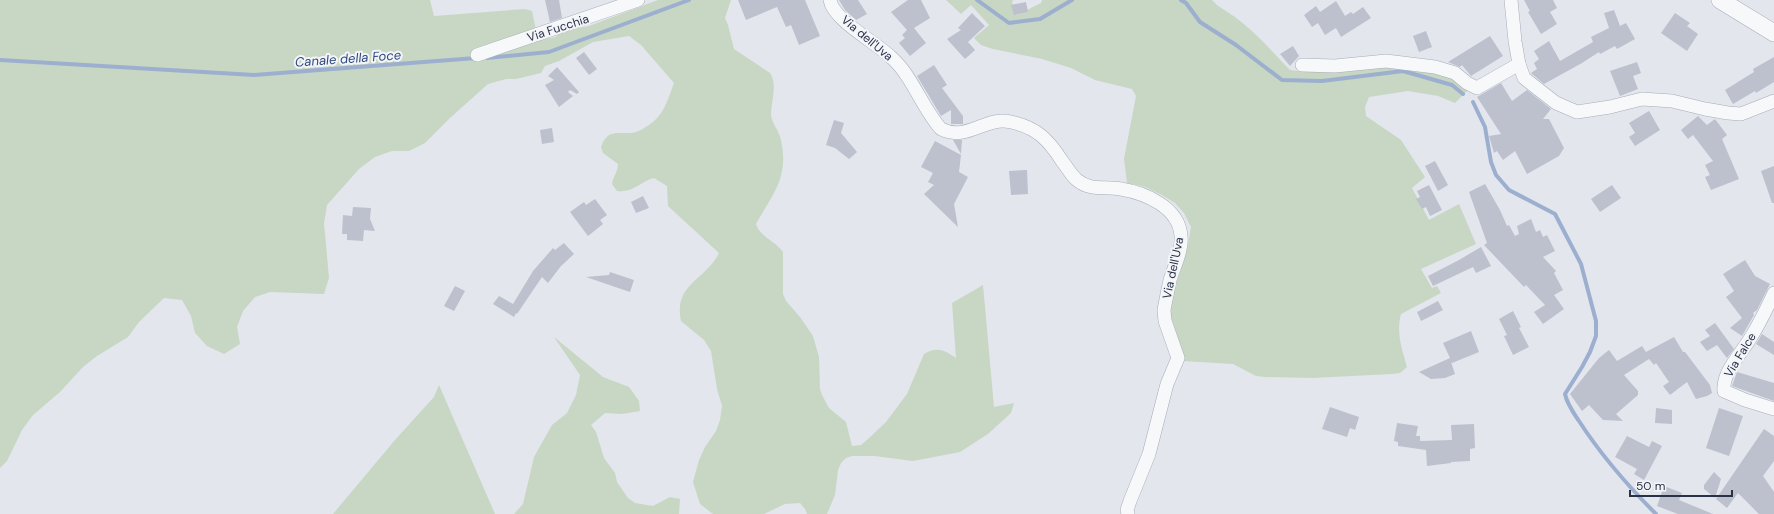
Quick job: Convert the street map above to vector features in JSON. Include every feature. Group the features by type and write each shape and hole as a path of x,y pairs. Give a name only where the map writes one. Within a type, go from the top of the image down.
{"street":[{"name":"Via Fucchia","path":"477,55 638,0"},
{"name":"Via dell'Uva","path":"830,0 830,6 851,28 893,58 941,129 947,132 960,134 994,122 1010,122 1023,125 1045,137 1078,180 1093,188 1121,189 1143,194 1161,203 1176,220 1182,236 1164,310 1165,321 1178,358 1167,384 1149,454 1130,501 1127,510 1128,514"},
{"path":"1511,0 1519,64 1524,78 1556,103 1577,112 1610,107 1642,99 1672,101 1705,109 1741,114 1774,101"},
{"path":"1720,0 1774,33"},
{"path":"1302,65 1335,66 1386,61 1407,63 1435,67 1455,73 1467,83 1477,88 1519,64"},
{"name":"Via Falce","path":"1774,293 1765,313 1728,372 1723,384 1724,391 1745,400 1774,409"}],"green space":[{"path":"0,0 430,0 434,16 525,9 532,11 538,40 556,37 557,32 589,26 658,0 731,0 725,18 734,49 770,73 774,83 771,115 780,136 783,154 783,165 778,185 756,224 764,236 783,252 783,294 786,301 800,317 813,336 819,357 820,389 822,395 829,408 846,422 852,446 861,445 886,422 907,394 924,354 933,350 940,350 956,358 952,303 983,285 994,407 1014,403 1011,413 988,434 960,452 913,461 875,456 852,456 846,458 841,463 838,470 835,495 827,514 807,514 800,503 785,504 764,514 713,514 700,504 693,482 699,460 705,447 716,431 720,420 722,406 717,389 711,351 704,340 681,321 680,309 686,290 706,270 719,253 668,206 667,186 654,178 632,189 623,191 617,191 612,184 618,164 603,153 601,147 603,142 612,134 638,131 654,121 664,108 674,83 641,45 629,36 593,42 559,61 545,66 541,73 516,79 506,79 488,84 425,143 409,151 392,151 375,157 359,169 327,205 324,223 329,278 324,294 270,292 255,297 243,311 237,327 240,344 224,354 207,346 195,333 191,316 182,300 164,298 139,322 128,337 97,356 83,367 60,392 33,415 22,430 7,461 0,468"},
{"path":"946,0 1013,0 1012,3 1017,15 1041,3 1042,0 1212,0 1250,29 1290,70 1298,71 1396,64 1433,69 1470,88 1455,103 1438,96 1408,91 1369,97 1365,107 1366,116 1401,140 1425,177 1412,188 1429,220 1459,204 1476,244 1421,269 1432,288 1437,286 1441,293 1401,314 1399,334 1407,367 1400,373 1392,374 1312,378 1265,377 1256,376 1233,364 1183,361 1171,315 1172,298 1188,245 1191,227 1184,213 1175,203 1145,187 1127,183 1124,159 1136,96 1132,89 1095,80 1071,68 1042,59 993,49 981,45 974,38 989,25 971,5 961,14"},
{"path":"554,337 603,377 629,387 639,401 640,411 622,414 605,413 591,425 596,432 604,458 615,473 617,482 628,498 635,503 653,506 670,497 680,499 679,514 514,514 523,504 534,457 552,425 567,413 576,395 580,375"},
{"path":"439,385 495,514 333,514 395,440 434,397"}],"building":[{"path":"545,0 559,0 562,18 550,22"},
{"path":"738,0 805,0 820,36 799,45 791,25 786,27 777,7 746,20"},
{"path":"839,0 858,0 867,14 856,20 845,10"},
{"path":"908,0 921,0 930,18 914,28 926,43 910,56 899,43 905,38 902,35 907,30 891,12"},
{"path":"1524,0 1553,0 1557,8 1550,12 1557,24 1541,34 1528,12 1530,11"},
{"path":"1336,1 1345,16 1351,12 1353,14 1363,7 1371,18 1341,37 1336,28 1325,35 1318,23 1312,27 1304,15 1316,6 1320,12"},
{"path":"1026,2 1028,12 1014,15 1011,5"},
{"path":"1614,10 1620,26 1626,23 1635,39 1617,49 1615,46 1600,54 1599,52 1544,84 1531,73 1537,69 1534,63 1539,59 1534,51 1549,41 1560,61 1593,42 1591,37 1609,28 1604,13"},
{"path":"972,13 985,26 968,42 975,50 965,59 947,39 961,30 958,28"},
{"path":"1675,13 1690,23 1687,26 1698,34 1687,51 1661,33"},
{"path":"1426,31 1432,47 1419,52 1413,36"},
{"path":"1490,36 1503,56 1471,76 1462,65 1460,67 1448,62"},
{"path":"1293,46 1299,56 1290,66 1280,54"},
{"path":"584,52 597,69 589,75 576,58"},
{"path":"1774,57 1774,82 1733,104 1725,90 1754,72 1753,69"},
{"path":"1637,62 1641,73 1633,76 1638,89 1620,96 1610,71"},
{"path":"934,65 947,85 942,88 963,116 963,124 951,124 951,110 941,116 917,76"},
{"path":"557,67 579,92 577,94 570,90 568,92 573,96 559,107 545,85 554,80 548,76"},
{"path":"1501,83 1512,101 1527,90 1551,109 1543,119 1549,119 1564,148 1559,156 1527,174 1515,151 1503,160 1497,151 1494,153 1489,136 1501,134 1477,97"},
{"path":"1649,111 1660,130 1635,146 1629,137 1635,133 1629,123"},
{"path":"1698,116 1707,125 1715,119 1727,135 1722,139 1739,179 1711,190 1705,177 1710,175 1705,165 1713,161 1693,135 1688,139 1681,130"},
{"path":"834,120 844,123 841,133 857,152 849,159 835,148 826,145"},
{"path":"552,128 554,142 542,144 540,130"},
{"path":"953,140 962,140 961,154"},
{"path":"935,141 961,155 959,172 968,177 954,204 958,227 924,194 934,185 928,182 933,173 921,167"},
{"path":"1435,161 1448,185 1438,191 1425,166"},
{"path":"1774,166 1774,203 1772,203 1761,171"},
{"path":"1027,170 1028,194 1011,195 1009,171"},
{"path":"1485,184 1500,210 1507,226 1509,225 1515,236 1519,234 1517,226 1531,219 1536,232 1540,230 1543,237 1547,235 1555,251 1543,257 1556,271 1554,273 1563,290 1554,295 1564,309 1543,324 1534,312 1545,305 1526,285 1524,287 1484,245 1487,243 1469,192"},
{"path":"1429,185 1442,210 1430,216 1426,207 1422,209 1416,199 1420,197 1417,191"},
{"path":"1612,185 1621,198 1600,212 1591,199"},
{"path":"643,196 649,208 636,213 631,202"},
{"path":"595,199 607,215 600,220 603,224 588,236 570,212 584,202 586,205"},
{"path":"353,207 371,208 370,219 375,231 364,230 363,241 347,240 347,234 342,234 343,215 352,216"},
{"path":"564,243 574,254 561,266 548,283 542,277 514,317 493,304 499,296 513,304 533,271 553,248 555,250"},
{"path":"1481,247 1491,266 1476,273 1473,267 1433,286 1428,276"},
{"path":"1745,260 1755,276 1770,284 1757,310 1753,313 1754,315 1742,336 1730,328 1742,318 1726,297 1734,291 1723,274"},
{"path":"610,272 634,280 630,292 586,277 609,275"},
{"path":"455,286 465,291 454,311 444,306"},
{"path":"1438,301 1443,310 1421,321 1417,312"},
{"path":"1513,311 1521,327 1519,328 1529,347 1513,355 1504,336 1507,335 1499,319"},
{"path":"1715,323 1734,349 1727,358 1717,345 1707,351 1700,342 1710,336 1705,330"},
{"path":"1471,331 1479,352 1452,363 1451,362 1455,374 1445,378 1431,379 1419,372 1450,358 1443,343"},
{"path":"1762,334 1774,342 1774,355 1756,344"},
{"path":"1674,337 1683,352 1685,352 1710,385 1712,393 1696,399 1687,382 1670,395 1663,386 1669,382 1656,363 1654,365 1649,359 1624,375 1638,391 1638,395 1616,414 1623,421 1603,420 1589,405 1582,411 1570,394 1599,358 1609,350 1617,361 1642,346 1646,352"},
{"path":"1737,372 1774,383 1774,401 1732,386"},
{"path":"1330,407 1359,417 1355,430 1350,428 1347,437 1322,429"},
{"path":"1656,408 1672,410 1672,424 1655,423"},
{"path":"1719,408 1743,416 1729,456 1706,448"},
{"path":"1397,423 1418,426 1416,436 1420,436 1420,441 1452,440 1451,425 1474,424 1475,448 1470,449 1470,461 1451,462 1427,466 1426,450 1398,446 1398,442 1394,441"},
{"path":"1764,429 1774,436 1774,461 1763,476 1774,492 1774,514 1759,514 1738,493 1727,508 1716,499"},
{"path":"1627,436 1649,447 1652,441 1662,446 1644,480 1634,474 1637,469 1615,457"},
{"path":"1714,472 1721,479 1715,498 1704,489 1704,485"},
{"path":"1664,486 1682,493 1679,500 1713,514 1678,514 1657,506"}],"waterway":[{"name":"Canale della Foce","path":"487,58 549,52 689,0"},
{"name":"Canale della Foce","path":"977,0 1009,23 1040,19 1072,0"},
{"name":"Canale della Foce","path":"1181,0 1186,3 1200,22 1236,45 1282,80 1322,81 1403,71 1452,85 1463,94"},
{"name":"Canale della Foce","path":"0,60 254,75 476,58"},
{"name":"Canale della Foce","path":"1473,102 1485,127 1491,162 1496,175 1509,190 1555,214 1581,264 1596,321 1596,336 1582,367 1565,394 1567,401 1587,434 1605,458 1656,514"}]}
